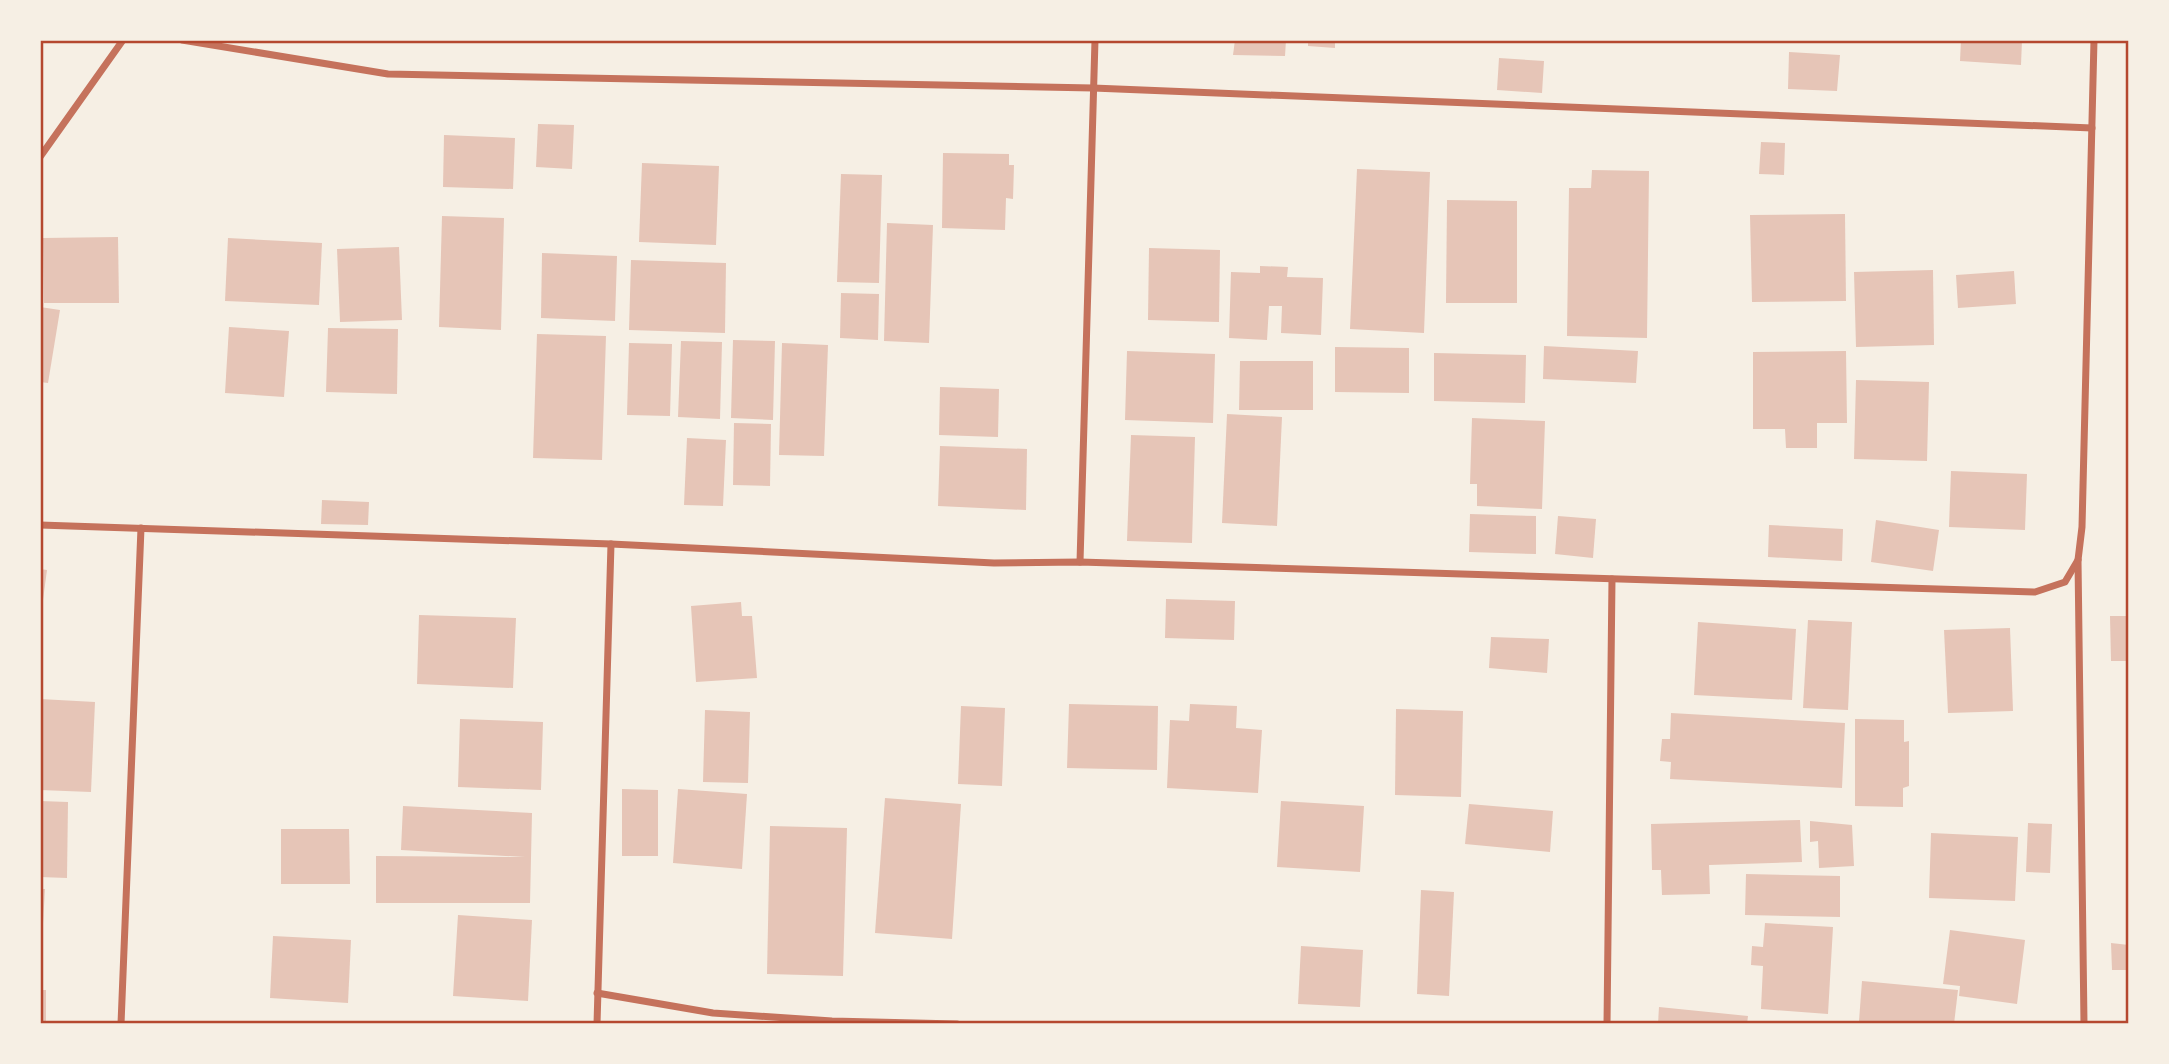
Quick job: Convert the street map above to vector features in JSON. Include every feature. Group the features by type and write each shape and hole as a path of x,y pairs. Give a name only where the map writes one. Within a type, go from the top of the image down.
{"street":[{"path":"40,157 122,40"},
{"path":"182,40 388,74 1093,88 2092,128"},
{"path":"1080,562 1095,40"},
{"path":"2084,1024 2078,560 2082,527 2094,40"},
{"path":"40,525 611,544 994,563 1080,562 2035,592 2065,582 2078,560"},
{"path":"121,1024 141,528"},
{"path":"597,1024 611,544"},
{"path":"1606,1024 1612,579"},
{"path":"597,993 713,1013 832,1021 957,1024"}],"building":[{"path":"1235,40 1286,40 1285,56 1233,55"},
{"path":"1308,40 1335,40 1335,48 1308,46"},
{"path":"1961,40 2022,40 2021,65 1960,61"},
{"path":"1789,52 1840,55 1837,91 1788,89"},
{"path":"1499,58 1544,61 1542,93 1497,90"},
{"path":"538,124 574,125 572,169 536,167"},
{"path":"444,135 515,138 513,189 443,187"},
{"path":"1761,142 1785,143 1784,175 1759,174"},
{"path":"943,153 1009,154 1009,165 1014,165 1013,199 1006,198 1005,230 942,228"},
{"path":"642,163 719,166 716,245 639,242"},
{"path":"1357,169 1430,172 1424,333 1350,329"},
{"path":"1592,170 1649,171 1647,338 1567,336 1569,188 1591,188"},
{"path":"841,174 882,175 879,283 837,282"},
{"path":"1447,200 1517,201 1517,303 1446,303"},
{"path":"1845,214 1846,301 1752,302 1750,215"},
{"path":"442,216 504,218 501,330 439,327"},
{"path":"887,223 933,225 929,343 884,341"},
{"path":"118,237 119,303 44,303 43,238"},
{"path":"228,238 322,243 319,305 225,301"},
{"path":"399,247 402,320 340,322 337,249"},
{"path":"1149,248 1220,250 1219,322 1148,320"},
{"path":"542,253 617,256 615,321 541,318"},
{"path":"631,260 726,263 725,333 629,330"},
{"path":"1260,266 1288,267 1287,277 1323,278 1321,335 1281,333 1282,306 1269,306 1267,340 1229,338 1231,272 1260,273"},
{"path":"1933,270 1934,345 1856,347 1854,272"},
{"path":"2014,271 2016,304 1958,308 1956,275"},
{"path":"841,293 879,294 878,340 840,338"},
{"path":"40,307 60,310 48,383 40,382"},
{"path":"229,327 289,331 284,397 225,393"},
{"path":"328,328 398,329 397,394 326,392"},
{"path":"537,334 606,336 602,460 533,458"},
{"path":"733,340 775,341 773,420 731,418"},
{"path":"681,341 722,342 720,419 678,417"},
{"path":"629,343 672,344 670,416 627,415"},
{"path":"782,343 828,345 824,456 779,455"},
{"path":"1544,346 1638,351 1636,383 1543,379"},
{"path":"1335,347 1409,348 1409,393 1335,392"},
{"path":"1127,351 1215,354 1213,423 1125,420"},
{"path":"1846,351 1847,423 1817,423 1817,448 1786,448 1785,429 1753,429 1753,352"},
{"path":"1434,353 1526,355 1525,403 1434,401"},
{"path":"1240,361 1313,361 1313,410 1239,410"},
{"path":"1856,380 1929,382 1927,461 1854,459"},
{"path":"940,387 999,389 998,437 939,435"},
{"path":"1227,414 1282,417 1277,526 1222,523"},
{"path":"1472,418 1545,421 1542,509 1477,506 1477,484 1470,484"},
{"path":"734,423 771,424 770,486 733,485"},
{"path":"1131,435 1195,437 1192,543 1127,541"},
{"path":"687,438 726,440 723,506 684,505"},
{"path":"940,446 1027,449 1026,510 938,506"},
{"path":"1951,471 2027,474 2025,530 1949,527"},
{"path":"322,500 369,502 368,525 321,524"},
{"path":"1470,514 1536,516 1536,554 1469,552"},
{"path":"1558,516 1596,519 1593,558 1555,554"},
{"path":"1876,520 1939,530 1933,571 1871,562"},
{"path":"1769,525 1843,529 1842,561 1768,557"},
{"path":"40,569 47,570 43,600 40,599"},
{"path":"1166,599 1235,601 1234,640 1165,638"},
{"path":"741,602 742,616 752,616 757,678 696,682 691,606"},
{"path":"419,615 516,618 513,688 417,684"},
{"path":"2110,616 2129,616 2129,661 2111,661"},
{"path":"1808,620 1852,622 1848,710 1803,708"},
{"path":"1698,622 1796,629 1792,700 1694,695"},
{"path":"2010,628 2013,711 1948,713 1944,630"},
{"path":"1491,637 1549,639 1547,673 1489,668"},
{"path":"40,699 95,702 91,792 40,790"},
{"path":"1069,704 1158,706 1157,770 1067,768"},
{"path":"1190,704 1237,706 1236,728 1262,730 1258,793 1167,788 1170,720 1189,721"},
{"path":"961,706 1005,708 1002,786 958,784"},
{"path":"1396,709 1463,711 1461,797 1395,795"},
{"path":"705,710 750,712 748,783 703,782"},
{"path":"1671,713 1845,723 1842,788 1670,779 1671,762 1660,761 1662,739 1670,739"},
{"path":"460,719 543,722 541,790 458,787"},
{"path":"1855,719 1904,720 1904,742 1909,741 1909,786 1903,788 1903,807 1855,806"},
{"path":"622,789 658,790 658,856 622,856"},
{"path":"678,789 747,794 742,869 673,863"},
{"path":"885,798 961,804 952,939 875,933"},
{"path":"40,801 68,802 67,878 40,877"},
{"path":"1281,801 1364,806 1360,872 1277,867"},
{"path":"1469,804 1553,811 1550,852 1465,844"},
{"path":"403,806 532,813 530,903 376,903 376,856 525,857 401,850"},
{"path":"1800,820 1802,862 1709,865 1710,894 1662,895 1661,870 1652,870 1651,824"},
{"path":"1810,821 1852,825 1854,866 1819,868 1818,841 1810,842"},
{"path":"2028,823 2052,824 2050,873 2026,872"},
{"path":"770,826 847,828 843,976 767,974"},
{"path":"281,829 349,829 350,884 281,884"},
{"path":"1931,833 2018,837 2015,901 1929,898"},
{"path":"1746,874 1840,876 1840,917 1745,915"},
{"path":"40,889 45,889 42,940 40,940"},
{"path":"1421,890 1454,892 1449,996 1417,994"},
{"path":"458,915 532,920 528,1001 453,996"},
{"path":"1765,923 1833,927 1828,1014 1761,1009 1763,966 1751,965 1752,946 1763,947"},
{"path":"1950,930 2025,940 2017,1004 1959,996 1960,986 1943,984"},
{"path":"273,936 351,940 348,1003 270,998"},
{"path":"2111,943 2129,945 2129,970 2112,970"},
{"path":"1301,946 1363,950 1360,1007 1298,1004"},
{"path":"1862,981 1958,990 1954,1024 1859,1021"},
{"path":"40,990 46,990 46,1024 40,1024"},
{"path":"1659,1007 1748,1016 1747,1024 1658,1024"}]}
